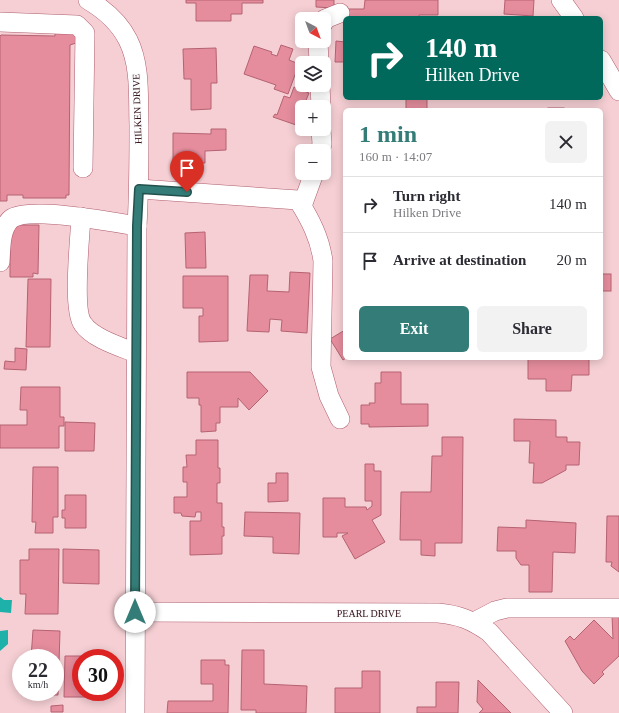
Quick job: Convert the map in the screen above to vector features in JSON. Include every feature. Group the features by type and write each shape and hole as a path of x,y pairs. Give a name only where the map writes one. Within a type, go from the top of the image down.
{"street":[{"name":"HILKEN DRIVE","path":"88,0 102,9 118,24 129,41 135,61 138,86 139,189 137,226 136,353 135,713"},
{"path":"561,0 573,16"},
{"path":"0,22 77,25 85,33 83,168"},
{"path":"603,63 619,91"},
{"path":"300,203 311,180"},
{"path":"139,189 300,203"},
{"path":"300,203 309,217 321,246 323,261 321,367 329,396 340,419"},
{"path":"0,262 3,228 10,220 20,215 81,217 137,226"},
{"path":"81,217 78,304 82,324 90,332 136,353"},
{"path":"474,622 495,611 507,608 619,608"},
{"name":"PEARL DRIVE","path":"135,612 438,613 457,615 474,622 489,632 563,713"}],"water":[{"path":"0,597 4,600 12,600 11,613 0,612"},
{"path":"8,630 8,644 0,651 0,631"}],"building":[{"path":"186,0 263,0 263,3 242,3 242,14 231,14 231,21 196,21 196,3 186,3"},
{"path":"316,0 334,0 334,8 316,7"},
{"path":"365,0 438,0 438,15 346,16 346,9 364,9"},
{"path":"505,0 534,0 533,16 504,14"},
{"path":"55,27 76,27 76,43 70,45 69,195 66,195 66,198 23,198 23,195 7,195 7,201 0,201 0,36 55,36"},
{"path":"336,41 343,42 343,62 335,62"},
{"path":"281,45 293,49 289,60 295,62 295,75 288,94 274,89 276,85 244,74 254,46 272,52 271,54 277,56"},
{"path":"216,48 217,83 211,83 211,109 191,110 191,79 184,79 183,49"},
{"path":"294,87 295,92 309,93 306,100 295,100 295,125 273,117 275,114 277,115 284,96 290,98"},
{"path":"406,100 427,100 427,108 406,108"},
{"path":"211,129 226,129 226,150 205,151 205,163 173,163 173,133 211,134"},
{"path":"10,225 39,225 38,274 33,273 33,277 10,277"},
{"path":"205,232 206,268 186,268 185,233"},
{"path":"290,272 310,273 307,333 281,331 282,320 270,319 269,332 247,331 250,275 268,275 267,291 289,292"},
{"path":"603,274 611,274 611,291 603,291"},
{"path":"183,276 228,276 228,341 199,342 199,316 203,316 203,308 183,308"},
{"path":"28,279 51,279 50,347 26,347"},
{"path":"343,331 343,360 330,339"},
{"path":"15,348 27,349 26,370 4,369 5,361 15,362"},
{"path":"528,360 589,360 589,375 572,375 571,391 546,391 546,379 528,379"},
{"path":"187,372 250,372 268,391 249,410 238,398 238,407 220,407 220,423 216,423 216,431 201,432 201,405 199,405 199,398 187,398"},
{"path":"381,372 401,372 401,404 428,404 428,426 369,427 369,424 361,424 361,405 370,405 369,403 375,403 375,383 381,383"},
{"path":"21,387 60,387 60,417 64,417 64,426 59,426 59,448 0,448 0,425 27,425 27,410 20,410"},
{"path":"514,419 556,420 556,437 567,437 567,442 580,442 579,465 566,465 566,470 542,483 533,483 534,463 529,463 530,441 514,441"},
{"path":"65,422 95,423 94,451 65,451"},
{"path":"442,437 463,437 462,543 435,543 435,556 421,555 421,540 400,540 401,492 431,492 432,456 442,456"},
{"path":"196,440 218,440 218,468 220,468 220,483 217,483 217,503 222,503 222,527 224,527 224,536 222,536 222,554 190,555 190,521 201,521 201,512 196,512 195,517 182,516 181,513 174,513 174,497 187,497 187,482 183,482 183,467 187,467 186,455 196,455"},
{"path":"365,464 374,464 374,471 381,471 381,515 372,520 385,542 355,559 342,536 348,533 337,533 337,537 323,537 323,498 345,498 345,507 366,507 367,510 372,506 372,501 365,501"},
{"path":"33,467 58,467 58,517 53,517 53,533 35,533 36,522 32,522"},
{"path":"276,473 288,473 288,501 268,502 268,483 276,483"},
{"path":"65,495 86,495 86,528 65,528 65,518 62,518 62,510 65,510"},
{"path":"245,512 300,513 299,554 273,553 273,537 244,536"},
{"path":"607,516 619,516 619,572 611,566 612,562 606,562"},
{"path":"526,520 576,523 575,553 553,552 552,592 529,592 529,565 521,565 516,558 516,551 497,551 498,527 526,528"},
{"path":"29,549 59,549 58,614 25,614 26,594 20,594 20,560 29,560"},
{"path":"63,549 99,550 99,584 63,583"},
{"path":"619,614 619,656 602,672 604,674 594,684 582,671 565,641 570,636 574,640 594,620 613,639 612,615"},
{"path":"33,630 60,631 59,649 32,649"},
{"path":"242,650 264,650 264,684 307,686 306,713 256,713 256,710 241,710"},
{"path":"65,656 72,656 72,697 64,697"},
{"path":"201,660 225,660 225,665 229,665 228,713 167,713 168,701 213,701 213,684 201,684"},
{"path":"362,671 380,671 380,713 335,713 335,688 362,688"},
{"path":"478,680 511,713 479,713 483,709 477,702"},
{"path":"436,682 459,682 458,713 417,713 417,707 436,707"},
{"path":"63,705 63,712 51,712 51,706"}],"route":[{"path":"135,612 137,226 139,189 187,192"}]}
